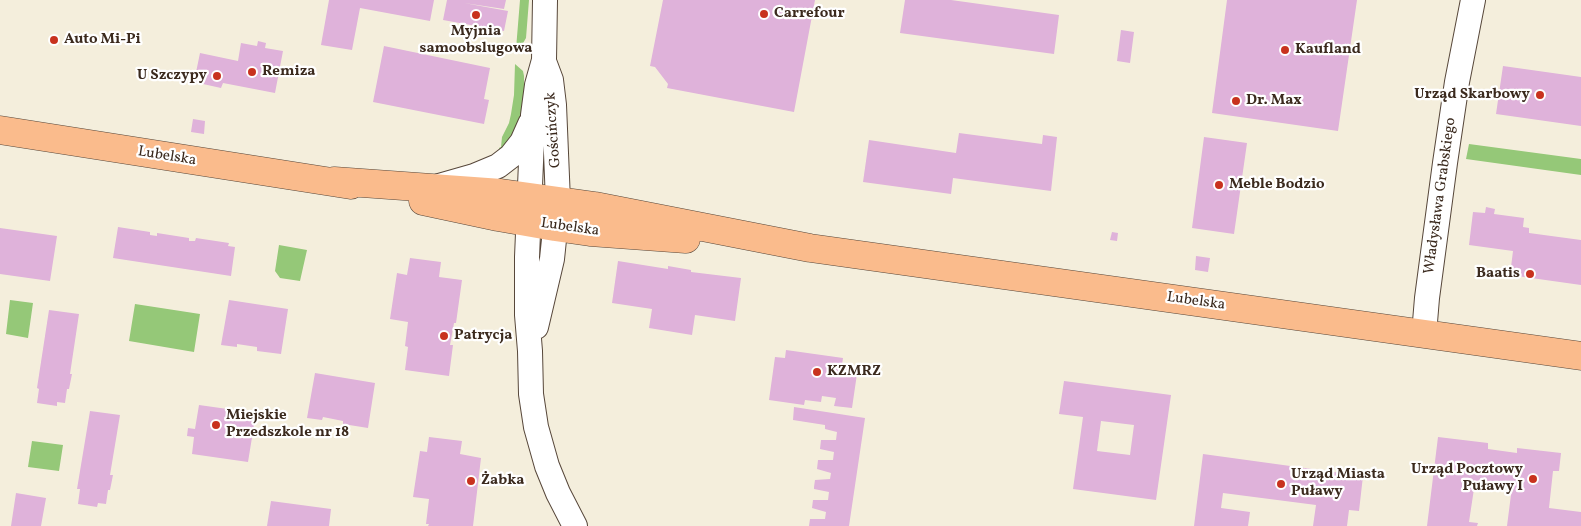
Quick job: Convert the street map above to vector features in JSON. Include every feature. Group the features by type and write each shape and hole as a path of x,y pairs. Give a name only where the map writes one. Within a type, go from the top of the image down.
{"main road":[{"name":"Lubelska","path":"0,130 334,182 498,217 529,209"},
{"name":"Lubelska","path":"334,182 501,193 529,209 556,214 596,206 810,248 1581,356"}],"street":[{"name":"Gościńczyk","path":"530,351 526,257 533,115 537,85 544,60 545,0"},
{"name":"Władysława Grabskiego","path":"1424,334 1427,298 1457,82 1473,0"},
{"name":"Gościńczyk","path":"530,351 552,260 556,214 554,105 551,80 544,60"},
{"name":"Gościńczyk","path":"434,188 474,176 498,166 511,156 522,142 533,115"},
{"path":"530,351 531,394 536,427 547,466 575,526"}],"green space":[{"path":"520,0 529,0 526,38 522,45 516,49"},
{"path":"515,64 523,71 524,76 522,114 518,130 500,155 499,148 501,147 502,137 511,114"},
{"path":"1469,144 1581,159 1581,175 1466,159"},
{"path":"279,245 307,250 300,281 280,278 275,271"},
{"path":"10,300 33,303 28,338 6,334"},
{"path":"135,304 200,314 194,352 129,341"},
{"path":"32,441 63,445 59,471 28,467"}],"building":[{"path":"329,0 434,0 430,21 360,8 352,50 321,45"},
{"name":"Myjnia samoobslugowa","path":"447,0 506,0 504,9 464,3 508,11 504,31 443,20"},
{"path":"663,0 815,0 794,112 667,88 668,84 655,67 650,66"},
{"path":"905,0 951,0 1059,15 1054,54 900,33"},
{"name":"Kaufland","path":"1227,0 1357,0 1338,131 1212,113"},
{"path":"1121,30 1134,32 1130,63 1117,61"},
{"name":"Remiza","path":"258,41 266,43 265,48 283,51 275,93 223,83 221,88 194,82 200,53 238,61 241,43 257,46"},
{"path":"384,46 490,68 484,99 489,100 484,124 373,102"},
{"name":"Urząd Skarbowy","path":"1503,66 1581,77 1581,126 1496,114"},
{"path":"193,119 205,121 204,134 191,132"},
{"path":"959,133 1042,144 1043,135 1057,137 1051,191 953,178 951,194 863,182 869,140 956,153"},
{"name":"Meble Bodzio","path":"1204,137 1247,143 1234,234 1192,228"},
{"path":"1486,207 1495,209 1494,214 1524,218 1523,227 1529,228 1529,233 1581,240 1581,285 1510,275 1513,251 1469,245 1473,212 1485,213"},
{"path":"118,227 150,232 150,235 157,236 157,233 189,238 189,241 195,241 196,238 229,243 228,246 235,247 231,276 113,258"},
{"path":"0,228 57,236 50,281 0,274"},
{"path":"1112,232 1118,233 1117,241 1110,240"},
{"path":"1196,256 1210,258 1208,272 1195,270"},
{"path":"410,258 441,262 439,277 462,280 456,323 454,323 450,345 453,345 449,376 405,370 408,347 405,346 408,322 390,319 397,273 407,275"},
{"path":"618,261 668,269 668,266 691,270 691,272 741,278 735,321 695,315 692,335 649,328 652,309 612,303"},
{"path":"229,300 288,309 281,354 257,351 257,347 237,344 237,347 221,345"},
{"path":"49,310 79,314 69,389 67,389 65,403 57,402 57,406 37,403 39,389 37,388"},
{"path":"786,350 843,358 842,365 858,367 852,408 834,406 836,398 822,396 821,402 805,400 804,405 769,400 775,357 785,358"},
{"path":"315,373 375,383 368,428 343,424 343,421 323,417 322,420 307,418"},
{"path":"1064,381 1171,395 1156,500 1073,489 1083,417 1059,414","holes":["1101,421 1134,425 1130,455 1097,451"]},
{"path":"199,405 256,413 248,462 192,454 194,437 187,436 188,428 195,429"},
{"path":"794,407 865,418 849,526 809,526 810,519 825,519 826,512 812,508 813,500 828,500 829,492 814,489 814,487 815,480 830,479 831,473 817,469 818,460 833,460 834,452 820,449 821,440 836,440 837,432 825,429 825,425 793,420"},
{"path":"90,411 120,415 110,475 113,475 110,490 108,490 106,504 98,503 97,507 78,504 80,489 77,489"},
{"path":"429,437 462,441 460,454 481,458 473,526 428,526 429,524 426,524 429,499 413,497 420,451 427,452"},
{"path":"1438,437 1488,443 1488,449 1517,453 1517,448 1561,453 1559,471 1553,471 1549,508 1581,512 1581,526 1507,526 1512,487 1475,482 1469,522 1478,523 1477,526 1427,526"},
{"name":"Urząd Miasta Puławy","path":"1203,454 1363,476 1359,511 1349,510 1347,526 1313,526 1316,505 1223,493 1221,508 1250,512 1248,526 1194,526"},
{"path":"16,493 46,498 41,526 11,526"},
{"path":"271,501 331,509 329,526 267,526"}],"place":[{"name":"Carrefour","path":"764,14"},
{"name":"Myjnia samoobslugowa","path":"476,15"},
{"name":"Auto Mi-Pi","path":"54,40"},
{"name":"Kaufland","path":"1285,50"},
{"name":"Remiza","path":"252,72"},
{"name":"U Szczypy","path":"217,76"},
{"name":"Urząd Skarbowy","path":"1540,95"},
{"name":"Dr. Max","path":"1236,101"},
{"name":"Meble Bodzio","path":"1219,185"},
{"name":"Baatis","path":"1530,274"},
{"name":"Patrycja","path":"444,336"},
{"name":"KZMRZ","path":"817,372"},
{"name":"Miejskie Przedszkole nr 18","path":"216,425"},
{"name":"Urząd Pocztowy Puławy I","path":"1533,479"},
{"name":"Żabka","path":"471,481"},
{"name":"Urząd Miasta Puławy","path":"1281,484"}]}
